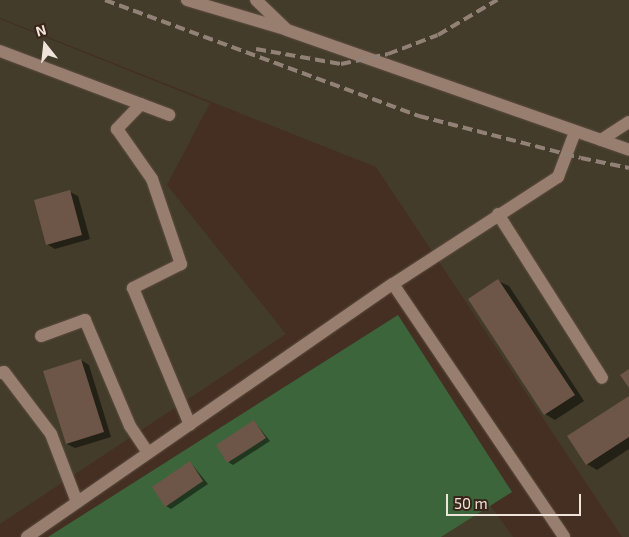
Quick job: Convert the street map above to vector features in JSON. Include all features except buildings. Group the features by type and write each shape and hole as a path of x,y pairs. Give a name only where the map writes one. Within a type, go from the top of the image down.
{"lane":[{"path":"187,0 287,30 629,150"},
{"path":"256,0 287,30"},
{"path":"0,51 169,115"},
{"path":"141,104 117,129 152,179 181,264 133,288 190,424"},
{"path":"601,140 629,122"},
{"path":"26,537 392,284 558,177 575,132"},
{"path":"498,214 602,378"},
{"path":"392,284 564,537"},
{"path":"41,336 85,320 130,426 148,453"},
{"path":"0,373 4,372 51,434 77,502"}],"shaded area":[{"path":"0,0 629,0 629,537 622,537 376,167 0,18"},
{"path":"0,19 210,103 167,185 286,334 0,524"},
{"path":"490,505 513,537 441,537"}],"green space":[{"path":"398,315 512,492 441,537 48,537"}],"railway":[{"path":"105,0 419,116 581,158 629,168"},
{"path":"256,49 341,64 388,54 438,35 497,0"}]}
